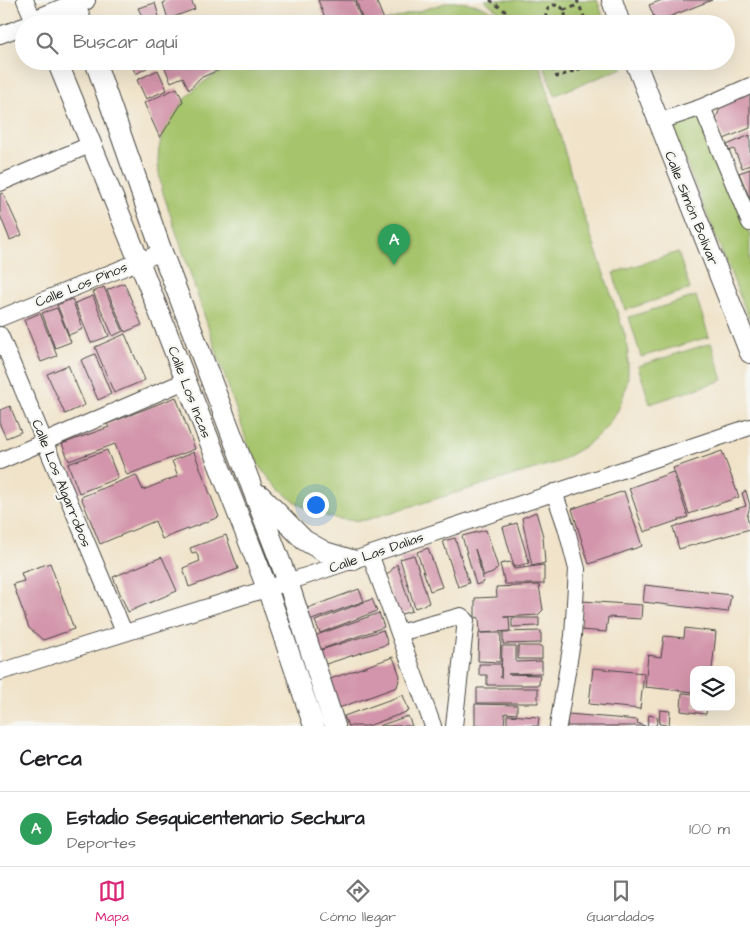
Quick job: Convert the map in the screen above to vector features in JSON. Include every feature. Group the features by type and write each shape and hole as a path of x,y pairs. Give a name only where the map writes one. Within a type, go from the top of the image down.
{"street":[{"path":"25,0 29,15"},
{"path":"612,0 617,15"},
{"path":"51,15 80,2 81,15"},
{"path":"0,36 15,30"},
{"name":"Calle Los Incas","path":"61,70 139,261 267,588 314,726"},
{"path":"98,70 162,252 288,582 335,726"},
{"name":"Calle Simón Bolivar","path":"638,70 750,354"},
{"path":"658,122 702,107 750,86"},
{"path":"702,107 750,223"},
{"path":"0,183 92,144"},
{"name":"Calle Los Pinos","path":"0,318 162,252"},
{"name":"Calle Los Algarrobos","path":"0,334 124,632"},
{"path":"0,461 185,380"},
{"name":"Calle Las Dalias","path":"0,672 288,582 750,427"},
{"path":"251,484 287,525 304,540 324,552 361,557 399,633 432,726"},
{"path":"554,492 577,569 573,636 558,726"},
{"path":"399,633 461,616 466,620 454,726"}],"path":[{"path":"490,0 511,15"},
{"path":"548,0 550,6"},
{"path":"577,0 583,15"},
{"path":"546,15 546,11 550,6 557,5 564,10 565,15"},
{"path":"564,10 578,5"},
{"path":"553,70 557,78 577,70"}],"green space":[{"path":"484,0 597,0 603,15 503,15"},
{"path":"449,2 482,6 499,15 405,15"},
{"path":"227,70 542,70 577,195 625,335 628,353 628,377 618,410 605,429 587,445 558,462 366,520 346,520 328,517 311,511 281,491 257,462 248,445 162,190 159,173 160,144 168,123 181,103 190,94 217,74"},
{"path":"545,70 618,70 555,95"},
{"path":"693,118 701,119 750,235 750,321 674,133 681,122"},
{"path":"678,252 690,289 625,310 613,273"},
{"path":"696,296 709,337 641,357 629,317"},
{"path":"711,343 723,380 650,404 638,366"}],"building":[{"path":"170,0 191,0 195,9 179,15 167,15 163,3"},
{"path":"318,0 354,0 360,15 324,15"},
{"path":"356,0 376,0 382,15 361,15"},
{"path":"662,0 712,0 674,15 653,15 649,5"},
{"path":"155,3 158,15 142,15 138,8"},
{"path":"134,70 143,70 136,74"},
{"path":"158,70 167,90 146,99 137,80"},
{"path":"166,70 219,70 200,78 189,90 183,77 171,82"},
{"path":"177,88 183,101 160,138 144,103"},
{"path":"750,90 750,128 724,139 716,119 720,108 728,100"},
{"path":"750,135 750,165 742,168 734,149 729,151 727,145"},
{"path":"750,169 750,199 739,173"},
{"path":"3,193 22,235 10,240 0,215 0,194"},
{"path":"124,283 142,325 125,332 107,290"},
{"path":"104,287 123,331 113,336 93,292"},
{"path":"93,296 109,336 91,343 75,303"},
{"path":"72,299 83,329 69,335 57,305"},
{"path":"57,308 71,342 55,348 42,313"},
{"path":"40,313 57,356 41,362 24,320"},
{"path":"125,334 145,380 114,393 95,347"},
{"path":"95,354 111,394 98,400 81,360"},
{"path":"68,365 85,405 65,414 47,374"},
{"path":"176,397 195,449 127,475 115,444 69,461 62,444 109,427 107,424"},
{"path":"10,406 21,432 6,438 0,425 0,410"},
{"path":"107,450 118,478 79,493 68,464"},
{"path":"722,451 739,497 689,514 673,468"},
{"path":"194,452 219,517 162,539 155,521 100,544 81,497 136,475 143,490 178,476 172,461"},
{"path":"673,472 688,517 644,532 629,488"},
{"path":"624,491 642,546 589,564 572,509"},
{"path":"746,491 750,506 747,517 750,529 679,549 673,527 746,506 742,493"},
{"path":"536,512 543,536 545,563 532,566 522,518"},
{"path":"517,523 529,563 514,567 503,527"},
{"path":"486,530 498,567 493,573 484,576 475,549 484,582 476,585 462,536"},
{"path":"226,535 238,569 189,587 183,568 200,561 196,552 192,553 190,548"},
{"path":"455,538 469,583 458,587 443,541"},
{"path":"428,548 442,587 430,591 417,552"},
{"path":"414,555 429,603 415,608 400,559"},
{"path":"162,557 177,591 128,612 113,577"},
{"path":"510,562 514,569 544,565 544,584 505,584 500,564"},
{"path":"50,563 74,629 43,640 29,628 13,584 24,581 21,573"},
{"path":"397,564 412,611 398,615 386,576"},
{"path":"539,585 543,610 538,615 504,617 509,617 510,631 480,633 479,618 475,617 475,598 497,597 496,587"},
{"path":"645,585 731,595 728,612 643,602"},
{"path":"359,589 364,601 309,621 305,609"},
{"path":"372,599 377,611 320,633 315,621"},
{"path":"582,601 642,605 641,619 608,617 606,632 580,630"},
{"path":"379,613 384,627 319,650 314,636"},
{"path":"512,618 539,618 539,626 512,627"},
{"path":"685,628 716,632 712,666 690,666 690,692 645,687 648,655 661,657 664,636 684,638"},
{"path":"383,630 388,644 323,665 318,651"},
{"path":"541,631 541,643 503,644 503,632"},
{"path":"479,633 501,633 500,662 478,661"},
{"path":"502,646 516,646 516,662 542,661 542,673 508,674 540,675 539,685 487,685 487,675 479,675 479,664 501,664 501,678"},
{"path":"518,646 542,646 542,659 518,659"},
{"path":"393,657 400,676 397,687 339,708 330,679"},
{"path":"593,668 644,673 640,709 589,704"},
{"path":"477,688 538,688 538,703 477,703"},
{"path":"682,693 690,694 690,711 706,711 706,714 681,711"},
{"path":"403,695 409,711 368,726 348,726 344,716"},
{"path":"475,704 517,705 517,714 505,713 504,726 475,726"},
{"path":"660,710 670,711 669,725 659,724"},
{"path":"568,714 638,720 637,723 645,726 567,726"},
{"path":"507,715 539,717 538,726 507,726"},
{"path":"649,715 658,717 656,726 647,726"},
{"path":"408,716 412,726 379,726"}],"place":[{"name":"Estadio Sesquicentenario Sechura","path":"394,265"}]}
